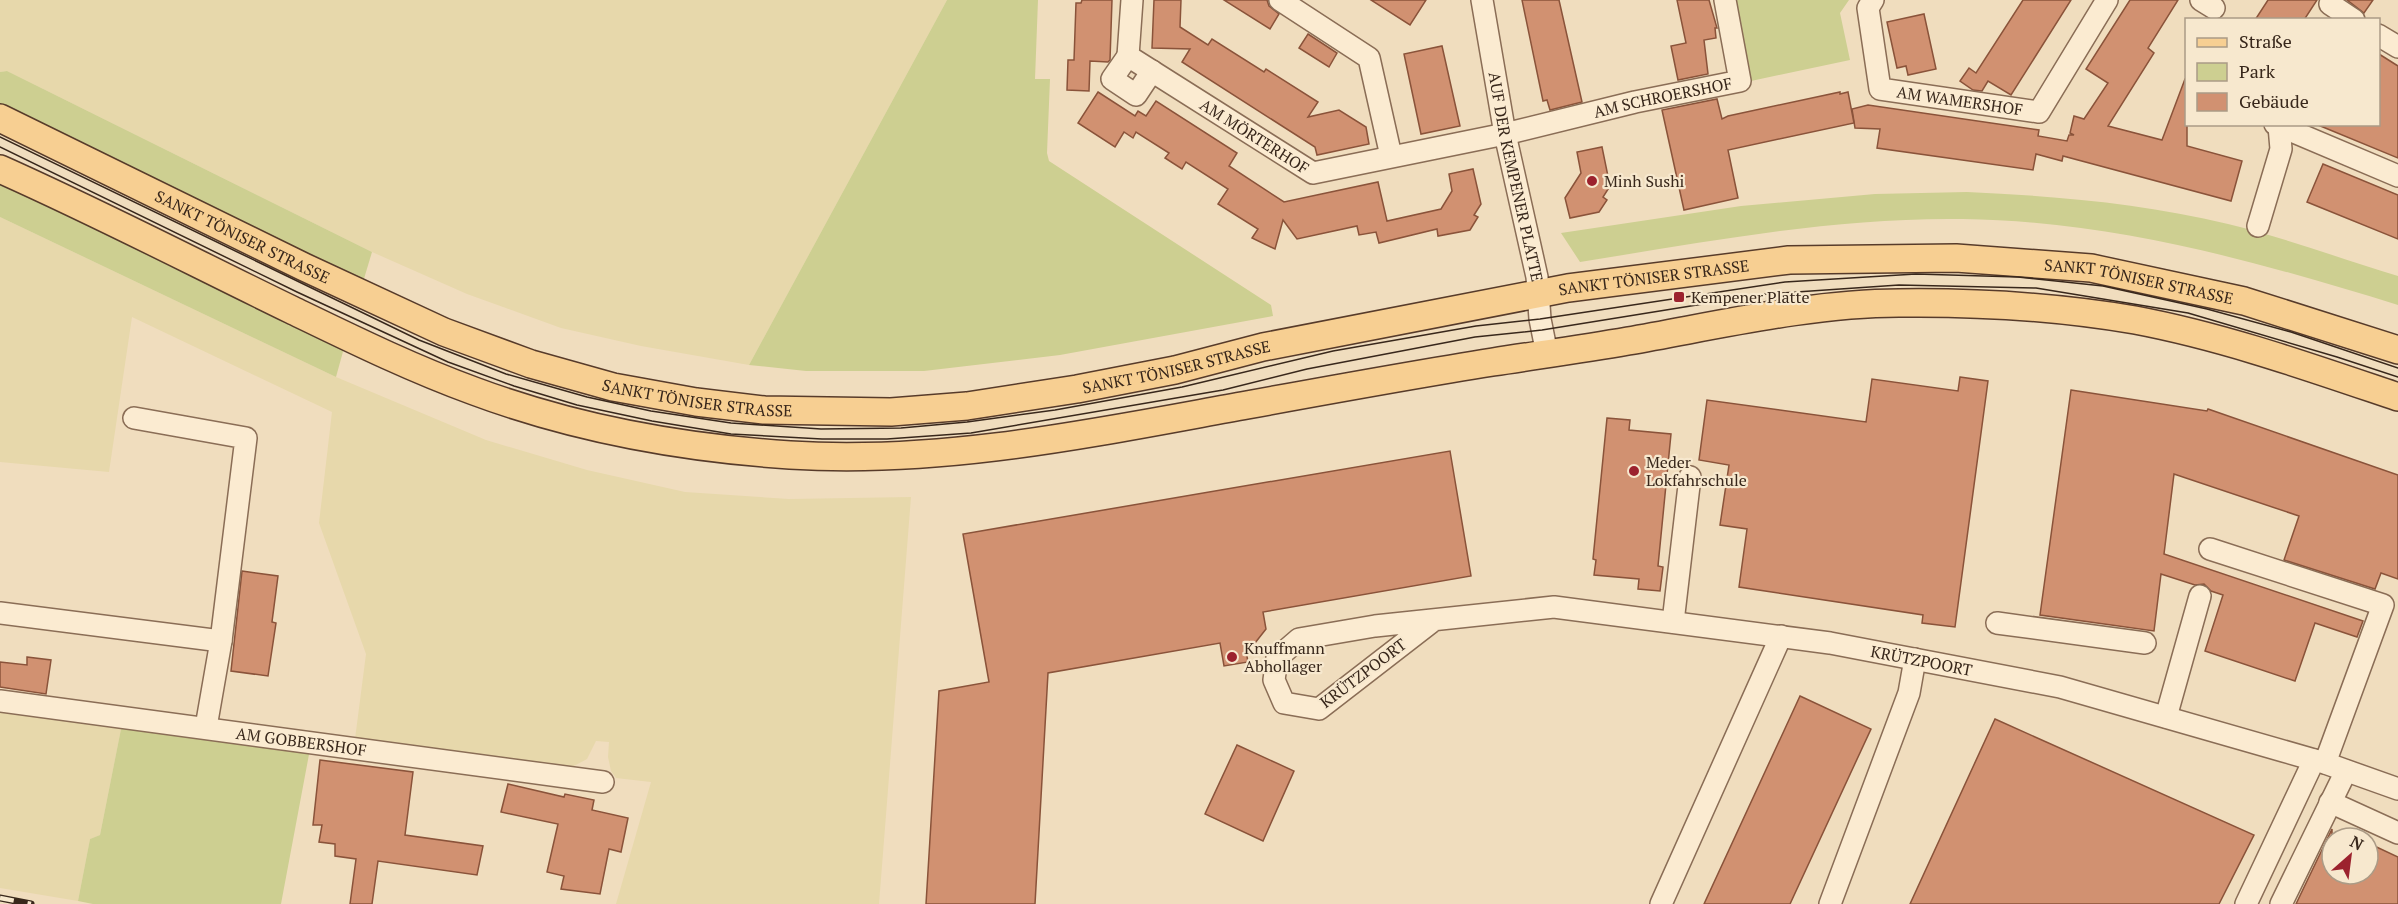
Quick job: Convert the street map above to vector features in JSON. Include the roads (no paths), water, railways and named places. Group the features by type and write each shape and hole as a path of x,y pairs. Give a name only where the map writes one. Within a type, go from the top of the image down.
{"main road":[{"name":"SANKT TÖNISER STRASSE","path":"0,118 304,267 444,332 531,364 613,387 719,405 764,410 849,412 967,406 1077,389 1175,370 1263,347 1568,288 1789,260 1956,258 2091,268 2244,301 2398,350"},
{"path":"0,169 365,345 477,392 594,428 717,449 849,457 966,450 1182,417 1836,307 1893,302 2010,306 2080,312 2139,321 2203,336 2398,397"}],"street":[{"path":"1132,0 1128,56 1112,79 1136,95 1152,71"},
{"path":"1280,0 1369,58 1391,156"},
{"name":"AUF DER KEMPENER PLATTE","path":"1482,0 1505,134 1537,277 1546,354"},
{"name":"AM SCHROERSHOF","path":"1505,134 1635,102 1740,81 1725,0"},
{"name":"AM WAMERSHOF","path":"1873,0 1868,8 1880,90 2039,112 2107,0"},
{"path":"2327,8 2350,18"},
{"path":"2380,36 2398,47"},
{"name":"AM MÖRTERHOF","path":"1128,56 1313,173 1505,134"},
{"path":"2258,226 2281,149 2277,126"},
{"path":"2279,126 2398,176"},
{"path":"134,418 246,438 221,641 206,727"},
{"path":"1673,622 1690,477"},
{"path":"2210,549 2383,605 2320,762 2246,904"},
{"path":"2166,717 2200,596"},
{"name":"KRÜTZPOORT","path":"1434,620 1319,709 1284,703 1274,680 1277,658 1299,639 1375,626 1554,607 1830,643 2060,687 2320,762 2398,789"},
{"path":"0,613 221,641"},
{"path":"1996,623 2145,643"},
{"path":"1661,904 1780,636"},
{"path":"1830,904 1909,693 1915,659"},
{"name":"AM GOBBERSHOF","path":"0,701 603,782"},
{"path":"2281,904 2346,771"},
{"path":"2330,802 2398,833"}],"tram line":[{"path":"0,137 419,340 506,374 587,397 651,411 731,423 821,429 901,428 967,422 1055,410 1182,387 1333,351 1476,326 1540,319 1785,282 1916,274 2018,277 2103,286 2207,309 2291,332 2398,368"},
{"path":"0,147 297,292 448,362 514,386 577,405 652,421 731,434 822,439 887,439 971,433 1223,390 1307,369 1475,337 1542,330 1765,294 1899,285 2036,288 2188,313 2398,377"}],"railway":[{"path":"0,898 31,904"}],"place":[{"name":"Minh Sushi","path":"1592,181"},
{"name":"Kempener Platte","path":"1679,297"},
{"name":"Meder Lokfahrschule","path":"1634,471"},
{"name":"Knuffmann Abhollager","path":"1232,657"}]}
